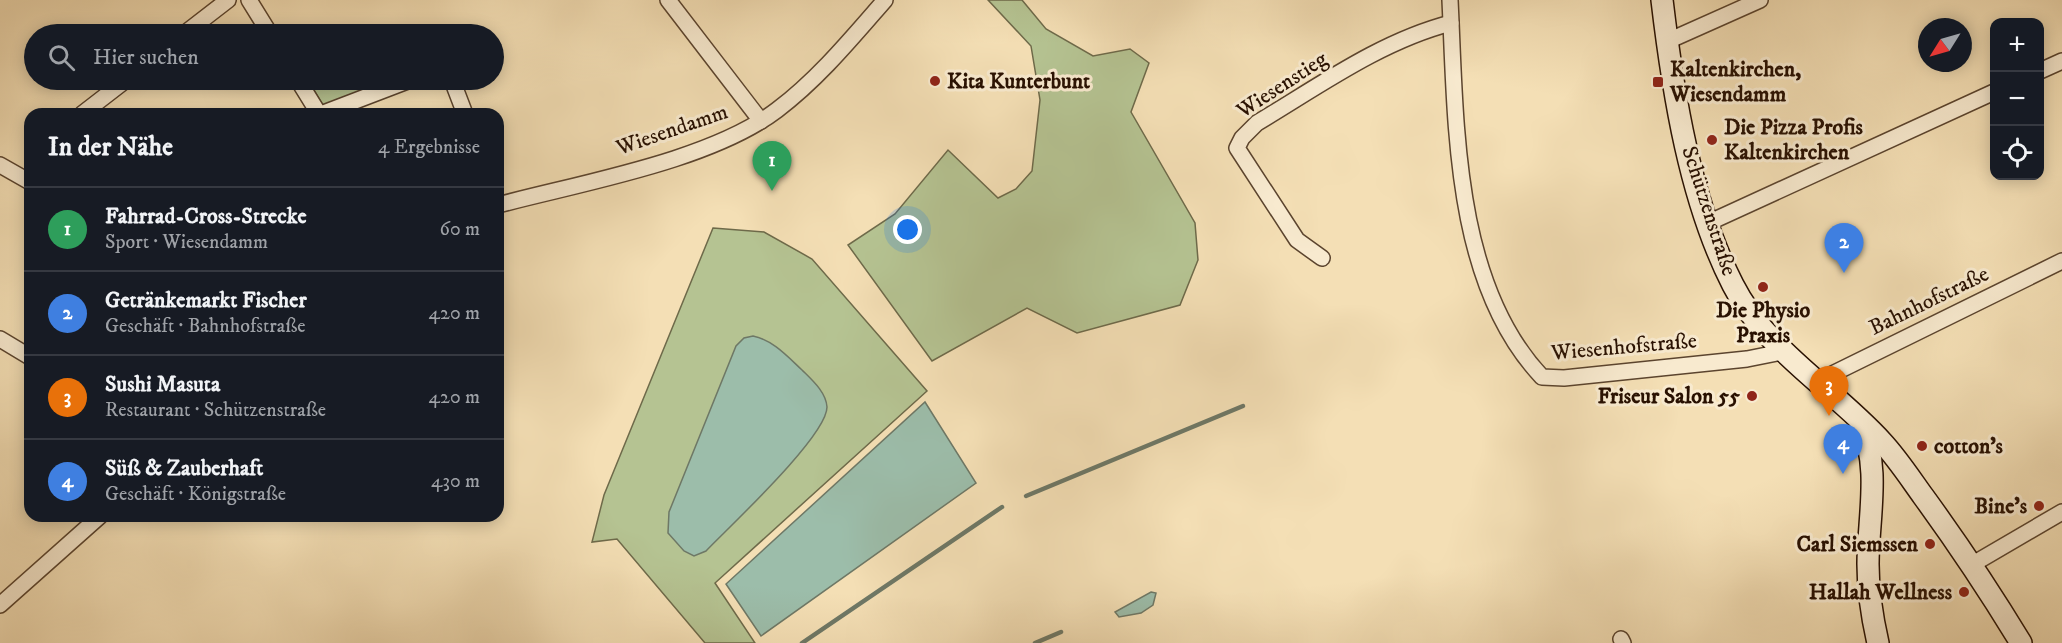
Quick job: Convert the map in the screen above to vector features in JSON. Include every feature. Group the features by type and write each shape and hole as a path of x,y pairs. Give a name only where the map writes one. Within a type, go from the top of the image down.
{"main road":[{"name":"Schützenstraße","path":"1662,0 1683,133 1708,223 1733,285 1756,322 1782,352 1857,417 1896,459 1973,564 2021,643"},
{"path":"1857,417 1870,447 1868,567 1872,614 1878,643"},
{"path":"1870,469 1877,462 1896,459"}],"street":[{"path":"197,24 228,0"},
{"path":"249,0 264,24"},
{"path":"668,0 761,121"},
{"name":"Wiesendamm","path":"504,203 674,159 714,144 761,121 818,76 885,0"},
{"name":"Wiesenhofstraße","path":"1450,0 1459,155 1470,222 1491,299 1522,356 1542,377 1564,378 1712,363 1782,352"},
{"path":"1668,41 1760,0"},
{"name":"Wiesenstieg","path":"1322,258 1297,240 1237,148 1242,138 1257,123 1388,46 1426,29 1451,23"},
{"path":"2044,69 2062,61"},
{"path":"90,108 113,90"},
{"path":"304,90 316,108"},
{"path":"336,108 384,90"},
{"path":"456,90 463,108"},
{"path":"1708,223 1990,94"},
{"path":"0,165 24,179"},
{"name":"Bahnhofstraße","path":"1816,382 2062,261"},
{"path":"0,339 24,353"},
{"path":"1973,564 2062,512"},
{"path":"0,604 93,522"}],"shaded area":[{"path":"988,0 1022,0 1046,29 1093,56 1130,49 1149,63 1131,112 1195,223 1198,260 1180,305 1077,333 1027,308 932,361 848,245 895,214 948,150 998,198 1016,189 1032,171 1040,100 1031,46"},
{"path":"314,90 364,90 324,107"},
{"path":"713,228 764,232 812,259 927,391 715,583 755,643 705,643 617,539 592,542 604,495"},
{"path":"753,336 774,345 802,370 821,391 827,407 823,420 795,459 706,551 694,556 684,551 668,533 669,512 736,346 744,338"},
{"path":"925,402 976,483 761,636 726,584"},
{"path":"1151,592 1156,593 1153,605 1141,613 1119,617 1115,612"}],"waterway":[{"path":"1026,496 1243,406"},
{"path":"802,643 1002,507"},
{"path":"1035,643 1061,632"}],"place":[{"name":"Kita Kunterbunt","path":"935,81"},
{"name":"Kaltenkirchen, Wiesendamm","path":"1658,82"},
{"name":"Die Pizza Profis Kaltenkirchen","path":"1712,140"},
{"name":"Fahrrad-Cross-Strecke","path":"772,191"},
{"name":"Getränkemarkt Fischer","path":"1844,273"},
{"name":"Die Physio Praxis","path":"1763,287"},
{"name":"Friseur Salon 55","path":"1752,396"},
{"name":"Sushi Masuta","path":"1829,416"},
{"name":"cotton's","path":"1922,446"},
{"name":"Süß & Zauberhaft","path":"1843,474"},
{"name":"Bine's","path":"2039,506"},
{"name":"Carl Siemssen","path":"1930,544"},
{"name":"Hallah Wellness","path":"1964,592"}]}
